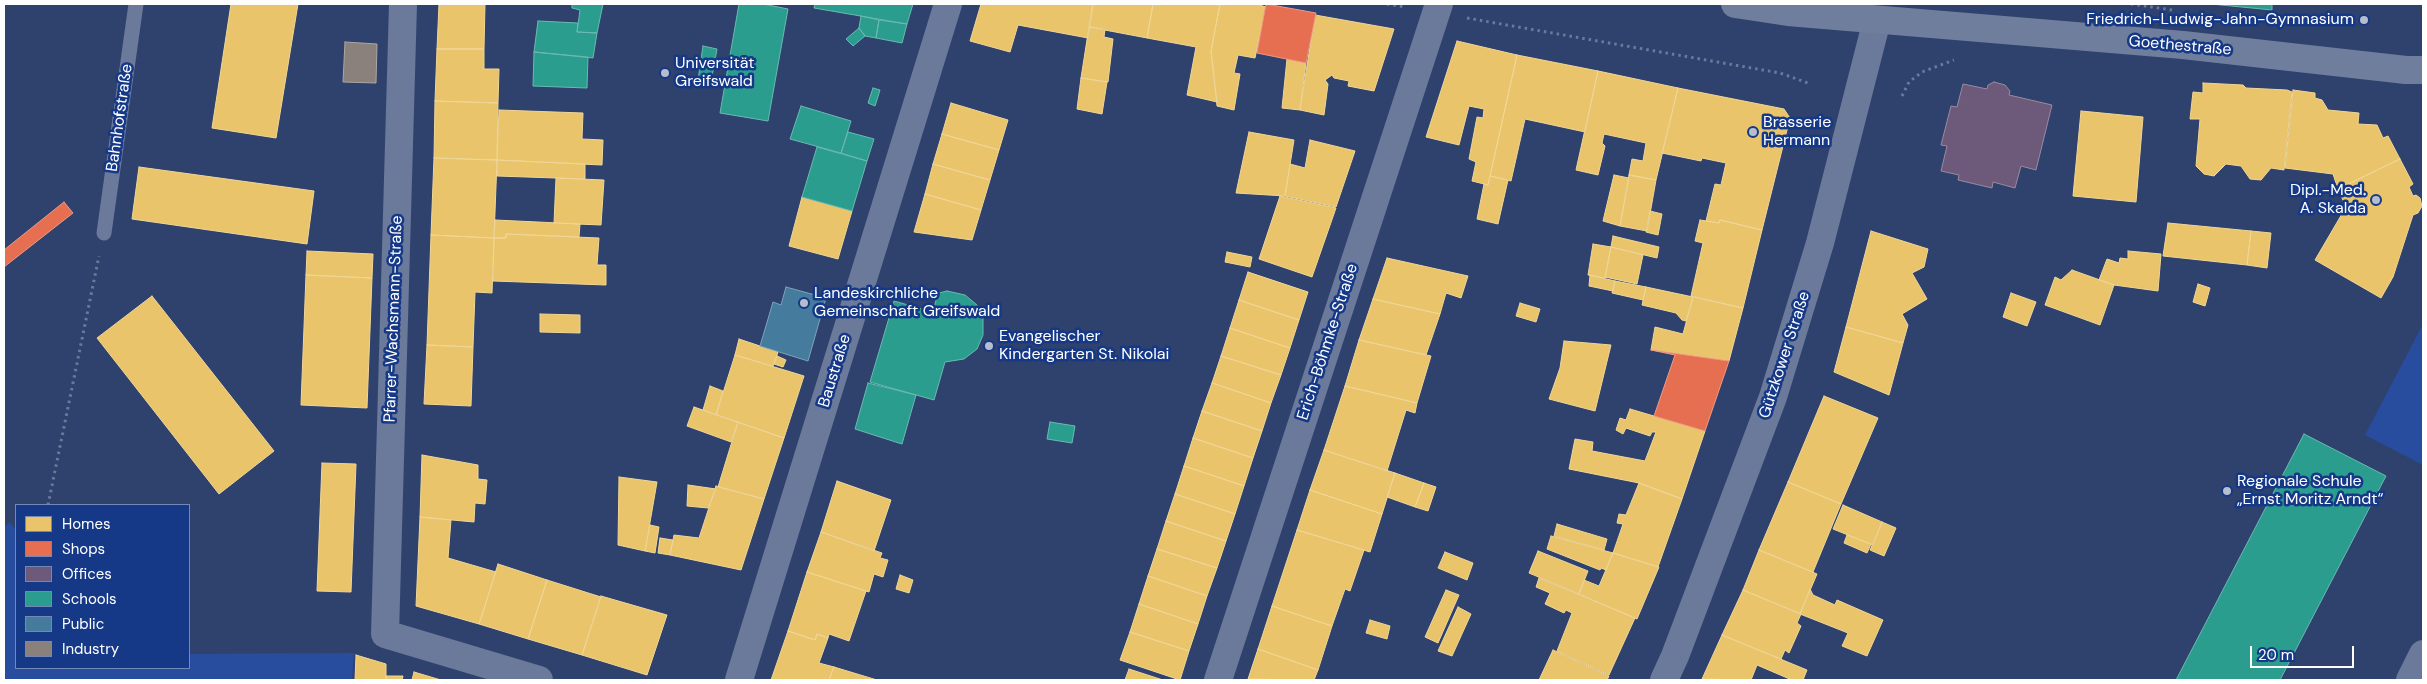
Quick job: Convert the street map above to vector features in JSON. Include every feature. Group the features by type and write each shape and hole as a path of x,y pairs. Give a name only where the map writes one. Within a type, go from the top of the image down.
{"main road":[{"path":"1735,4 1788,12 1879,12"},
{"name":"Goethestraße","path":"1879,12 2406,70 2423,70"}],"street":[{"name":"Pfarrer-Wachsmann-Straße","path":"403,4 385,634 538,680"},
{"name":"Baustraße","path":"740,680 948,4"},
{"name":"Erich-Böhmke-Straße","path":"1218,680 1437,8"},
{"name":"Gützkower Straße","path":"1664,680 1675,656 1773,398 1820,243 1879,12"},
{"path":"2410,680 2423,654"}],"lane":[{"name":"Bahnhofstraße","path":"104,233 136,4"}],"path":[{"path":"1388,4 1437,8 1780,73 1808,83"},
{"path":"48,504 104,233"}],"shaded area":[{"path":"2423,324 2423,465 2365,435"},
{"path":"10,522 15,530 15,669 190,669 190,654 354,653 352,680 4,680 4,527"}],"building: Homes":[{"path":"231,4 298,4 276,138 212,128"},
{"path":"439,4 485,4 484,49 437,49"},
{"path":"981,4 1093,4 1088,38 1018,25 1010,52 970,41"},
{"path":"1093,4 1153,4 1147,38 1089,27"},
{"path":"1153,4 1220,4 1211,51 1217,102 1187,95 1196,47 1147,38"},
{"path":"1220,4 1256,4 1266,7 1255,58 1238,55 1234,73 1240,74 1234,110 1217,106 1211,51"},
{"path":"1315,15 1394,29 1374,91 1348,86 1349,81 1334,78 1332,75 1325,80 1328,84 1324,115 1300,110"},
{"path":"1089,27 1105,29 1104,37 1113,39 1108,82 1081,78"},
{"path":"1457,41 1517,55 1488,185 1472,181 1476,162 1469,159 1477,117 1483,118 1484,109 1469,106 1459,145 1426,137"},
{"path":"437,49 484,49 484,69 499,69 498,103 435,101"},
{"path":"1517,55 1598,71 1585,132 1525,119 1511,181 1490,176"},
{"path":"1287,59 1306,63 1300,110 1282,108"},
{"path":"1598,71 1678,88 1656,180 1629,175 1632,159 1643,161 1646,143 1604,134 1602,143 1605,146 1598,175 1576,170"},
{"path":"1081,78 1107,82 1102,114 1077,109"},
{"path":"2203,83 2243,85 2246,88 2287,90 2292,92 2284,170 2271,168 2261,180 2250,179 2241,166 2226,164 2214,176 2204,174 2196,166 2200,119 2190,119 2193,92 2203,93"},
{"path":"1678,88 1784,109 1790,118 1762,230 1720,220 1719,223 1706,221 1715,184 1721,185 1726,163 1702,158 1701,161 1662,153"},
{"path":"2293,90 2315,93 2315,98 2322,100 2328,110 2359,113 2358,124 2377,125 2383,138 2388,136 2400,159 2338,189 2333,174 2285,168"},
{"path":"435,101 498,103 497,160 434,158"},
{"path":"951,103 1008,120 999,150 942,134"},
{"path":"499,110 583,113 582,139 603,140 602,165 497,160"},
{"path":"2081,111 2143,117 2136,202 2073,196"},
{"path":"1249,132 1294,140 1285,196 1236,193"},
{"path":"942,134 999,150 990,180 933,164"},
{"path":"1310,140 1355,151 1336,207 1285,196 1290,164 1305,168"},
{"path":"434,158 497,160 494,238 431,235"},
{"path":"2400,159 2413,184 2409,187 2413,196 2416,195 2420,198 2422,206 2418,213 2413,215 2393,277 2381,298 2315,260 2346,207 2338,189"},
{"path":"497,160 585,164 585,179 497,176"},
{"path":"933,164 990,180 981,210 925,194"},
{"path":"139,167 314,191 307,244 132,219"},
{"path":"1614,175 1629,178 1620,226 1603,221"},
{"path":"1629,175 1656,180 1647,231 1620,226"},
{"path":"1490,176 1508,180 1498,224 1477,219 1484,184 1488,185"},
{"path":"556,178 604,180 601,225 554,223"},
{"path":"925,194 981,210 972,240 914,232"},
{"path":"1280,196 1336,208 1312,277 1259,259"},
{"path":"802,197 852,211 838,259 789,246"},
{"path":"1650,211 1662,214 1658,235 1646,232"},
{"path":"495,220 580,224 579,237 506,234 506,238 494,238"},
{"path":"1700,220 1719,223 1720,220 1762,230 1743,308 1691,296 1703,243 1695,241"},
{"path":"2168,223 2251,231 2247,265 2163,256"},
{"path":"1871,231 1928,249 1924,267 1912,273 1927,299 1902,314 1908,325 1903,343 1846,327"},
{"path":"2251,231 2271,233 2267,268 2247,265"},
{"path":"506,234 599,238 597,265 606,265 606,285 493,281 494,238 506,238"},
{"path":"431,235 494,238 492,293 475,292 473,347 427,345"},
{"path":"1613,236 1659,247 1657,258 1611,247"},
{"path":"1593,244 1611,247 1605,278 1588,275"},
{"path":"1611,247 1643,255 1637,284 1605,277"},
{"path":"307,251 373,254 372,278 306,275"},
{"path":"2128,251 2161,254 2158,291 2114,285 2099,280 2107,259 2119,263 2120,258 2128,259"},
{"path":"1227,252 1252,257 1250,267 1225,262"},
{"path":"1387,258 1468,276 1461,298 1446,293 1440,314 1373,299"},
{"path":"2072,270 2114,285 2100,325 2045,305 2055,277 2061,280"},
{"path":"1248,272 1308,292 1299,320 1239,300"},
{"path":"306,275 372,278 367,408 301,405"},
{"path":"1590,275 1615,281 1613,291 1589,286"},
{"path":"1615,281 1646,287 1643,300 1612,293"},
{"path":"2198,284 2210,288 2205,306 2193,302"},
{"path":"1646,287 1693,297 1686,321 1682,320 1676,313 1642,305"},
{"path":"2011,293 2036,302 2027,326 2003,317"},
{"path":"152,296 274,451 219,494 97,338"},
{"path":"1693,297 1743,308 1729,361 1651,350 1655,327 1683,334"},
{"path":"1373,299 1440,314 1426,355 1359,340"},
{"path":"1239,300 1299,320 1290,348 1230,328"},
{"path":"1520,303 1540,309 1536,322 1516,316"},
{"path":"540,314 580,315 580,333 540,332"},
{"path":"1846,327 1903,343 1889,395 1834,372"},
{"path":"1230,328 1290,348 1281,375 1221,356"},
{"path":"739,339 778,352 773,366 735,355"},
{"path":"1359,340 1431,356 1417,403 1345,386"},
{"path":"1564,341 1611,345 1595,411 1549,399 1560,368"},
{"path":"427,345 473,347 471,406 424,404"},
{"path":"735,355 804,376 784,438 716,415"},
{"path":"777,356 786,360 783,367 774,364"},
{"path":"1221,356 1281,375 1271,403 1212,383"},
{"path":"1212,383 1271,403 1262,431 1202,411"},
{"path":"710,386 723,391 716,415 703,410"},
{"path":"1345,386 1417,403 1415,413 1406,410 1387,471 1324,450"},
{"path":"1824,396 1878,418 1841,504 1788,482"},
{"path":"694,407 738,422 731,442 687,426"},
{"path":"1630,409 1705,431 1682,499 1639,483 1569,469 1575,439 1593,442 1592,451 1645,461 1656,432 1652,432 1650,436 1626,428 1623,434 1616,430 1620,418 1626,420"},
{"path":"1202,411 1262,431 1253,458 1193,438"},
{"path":"738,422 784,438 764,499 718,487"},
{"path":"1193,438 1253,458 1244,486 1184,466"},
{"path":"1324,450 1395,473 1382,514 1310,490"},
{"path":"422,455 478,465 478,479 487,480 485,504 475,503 474,522 420,517"},
{"path":"322,463 356,464 351,592 317,591"},
{"path":"1184,466 1244,486 1235,514 1175,494"},
{"path":"1395,473 1424,483 1415,507 1387,497"},
{"path":"619,477 657,482 645,551 618,545"},
{"path":"837,481 891,500 874,551 821,532"},
{"path":"1788,482 1841,504 1813,572 1759,550"},
{"path":"1424,483 1436,487 1428,511 1415,507"},
{"path":"1639,483 1682,499 1658,567 1613,553 1623,524 1617,523 1619,514 1626,515"},
{"path":"688,485 716,489 708,508 687,506"},
{"path":"716,486 764,499 741,570 670,555 674,535 699,538"},
{"path":"1310,490 1382,514 1370,552 1297,530"},
{"path":"1175,494 1235,514 1226,541 1166,521"},
{"path":"1843,505 1882,522 1873,545 1833,529"},
{"path":"420,517 451,520 448,558 496,572 479,624 416,606"},
{"path":"1166,521 1226,541 1217,568 1157,549"},
{"path":"1882,522 1896,528 1884,556 1870,550"},
{"path":"1557,524 1607,539 1604,550 1554,536"},
{"path":"650,525 659,527 655,553 645,551"},
{"path":"1297,530 1364,550 1350,591 1345,589 1332,626 1272,606"},
{"path":"821,532 882,553 880,558 888,560 883,577 874,574 869,592 807,572"},
{"path":"1847,535 1871,544 1867,553 1844,543"},
{"path":"1551,536 1613,553 1606,570 1601,568 1600,570 1547,549"},
{"path":"660,538 673,540 670,555 658,553"},
{"path":"1157,549 1217,568 1207,596 1148,576"},
{"path":"1759,550 1817,574 1800,614 1743,590"},
{"path":"1538,551 1588,571 1579,594 1529,573"},
{"path":"1445,552 1473,563 1467,580 1438,568"},
{"path":"1613,553 1659,567 1637,619 1579,594 1584,580 1599,586"},
{"path":"498,564 547,580 528,639 479,624"},
{"path":"807,572 866,591 849,641 829,634 828,638 817,634 815,640 788,631"},
{"path":"900,575 913,580 909,593 896,589"},
{"path":"1148,576 1207,596 1198,624 1139,604"},
{"path":"1539,578 1635,618 1609,675 1557,651 1572,613 1566,610 1564,613 1545,604 1550,593 1536,587"},
{"path":"547,580 601,597 582,655 528,639"},
{"path":"1810,589 1813,595 1835,605 1837,600 1883,620 1867,656 1842,646 1848,633 1800,614"},
{"path":"1446,590 1459,595 1438,643 1425,637"},
{"path":"1743,590 1801,614 1797,623 1801,626 1789,653 1785,650 1781,659 1722,635"},
{"path":"601,596 667,615 647,675 582,655"},
{"path":"1139,604 1198,624 1189,651 1130,632"},
{"path":"1272,606 1332,626 1318,670 1258,649"},
{"path":"1458,607 1471,614 1452,656 1438,651"},
{"path":"1370,620 1390,626 1387,639 1366,633"},
{"path":"788,631 815,640 817,634 828,638 819,663 834,667 829,680 771,680"},
{"path":"1130,632 1189,651 1180,680 1120,660"},
{"path":"1722,635 1807,670 1803,680 1792,680 1757,665 1751,680 1702,679"},
{"path":"1258,649 1318,670 1314,680 1248,679"},
{"path":"1553,650 1609,676 1607,680 1539,680"},
{"path":"356,655 386,664 386,680 355,680"},
{"path":"834,667 877,680 829,680"},
{"path":"1129,669 1163,680 1125,680"},
{"path":"414,672 441,680 412,680"},
{"path":"386,676 403,676 402,680 386,680"}],"building: Shops":[{"path":"1266,4 1316,13 1306,63 1257,53"},
{"path":"64,202 73,213 4,267 4,250"},
{"path":"1651,350 1729,361 1705,431 1654,416 1675,355"}],"building: Offices":[{"path":"1994,82 2005,85 2010,91 2009,95 2052,105 2036,170 2021,166 2015,188 1993,182 1992,188 1958,180 1959,175 1941,171 1947,146 1941,145 1951,106 1957,107 1963,84 1987,89 1988,85"}],"building: Schools":[{"path":"572,4 603,4 597,33 577,32 580,10 572,8"},
{"path":"739,4 763,4 788,9 768,121 720,113"},
{"path":"815,4 913,4 907,24 814,8"},
{"path":"2211,4 2272,4 2272,10"},
{"path":"861,16 879,20 876,38 865,36 859,28"},
{"path":"879,20 907,24 902,43 876,38"},
{"path":"538,21 578,23 577,32 597,33 593,58 534,52"},
{"path":"859,28 865,36 853,46 846,39"},
{"path":"703,46 717,49 711,82 698,80"},
{"path":"534,52 588,57 587,88 533,86"},
{"path":"873,88 880,90 875,106 868,103"},
{"path":"801,106 851,121 841,153 790,139"},
{"path":"848,132 874,139 867,161 841,153"},
{"path":"817,147 867,161 852,211 802,197"},
{"path":"947,291 965,295 977,305 983,317 983,335 977,349 964,359 945,362 934,400 870,382 894,301 933,312 937,296 935,294"},
{"path":"868,383 916,395 902,444 855,429"},
{"path":"1050,422 1075,426 1072,443 1047,439"},
{"path":"2304,434 2386,476 2280,680 2176,680"}],"building: Public":[{"path":"786,287 826,298 808,361 760,346 773,302 781,305"}],"building: Industry":[{"path":"345,42 377,44 376,83 343,82"}],"place":[{"name":"Friedrich-Ludwig-Jahn-Gymnasium","path":"2364,20"},
{"name":"Universität Greifswald","path":"665,73"},
{"name":"Brasserie Hermann","path":"1753,132"},
{"name":"Dipl.-Med. A. Skalda","path":"2376,200"},
{"name":"Landeskirchliche Gemeinschaft Greifswald","path":"804,303"},
{"name":"Evangelischer Kindergarten St. Nikolai","path":"989,346"},
{"name":"Regionale Schule „Ernst Moritz Arndt“","path":"2227,491"}]}
